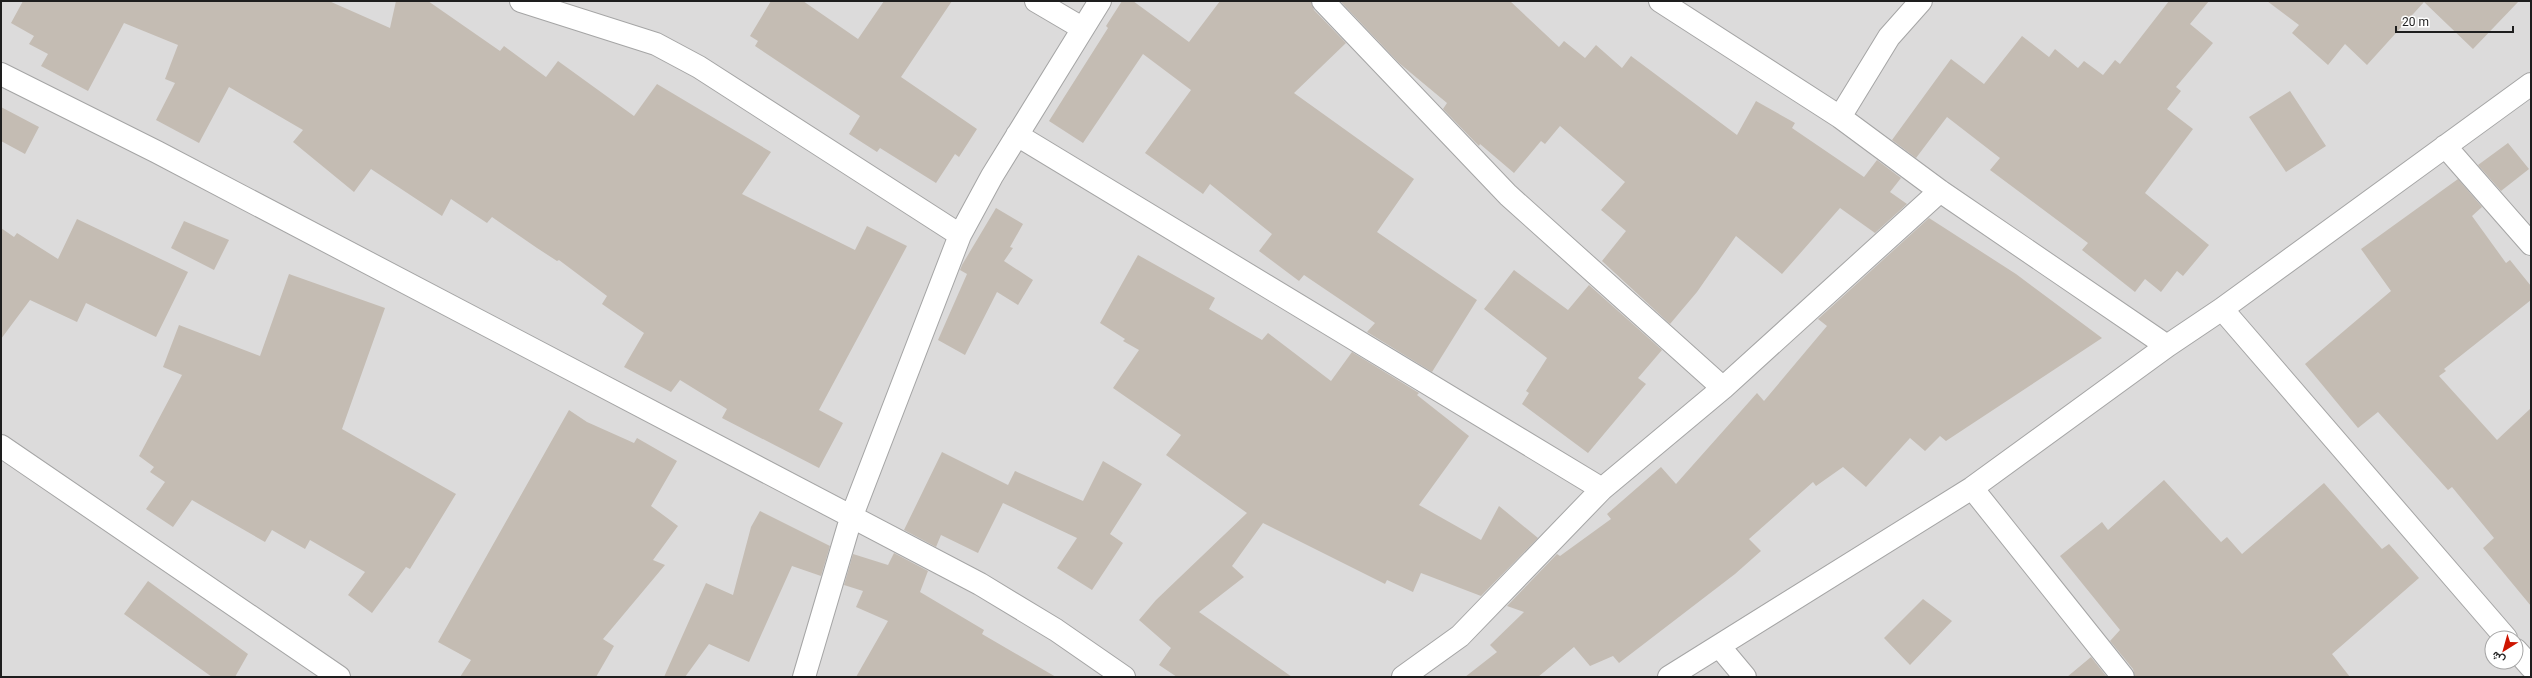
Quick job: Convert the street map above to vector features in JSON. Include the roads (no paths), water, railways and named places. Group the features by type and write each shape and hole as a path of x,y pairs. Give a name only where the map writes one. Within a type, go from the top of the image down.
{"street":[{"path":"521,1 656,44 699,67 960,235"},
{"path":"1036,1 1082,28"},
{"path":"804,677 851,518 960,235 992,176 1100,1"},
{"path":"1323,1 1508,195 1723,388"},
{"path":"1660,1 1840,117 1940,191 2167,346"},
{"path":"1840,117 1889,37 1903,1"},
{"path":"1889,37 1922,1"},
{"path":"1,74 158,152 851,518 980,584 1056,630 1124,677"},
{"path":"1669,677 1972,488 2167,346 2222,310 2531,84"},
{"path":"1017,135 1602,489"},
{"path":"2445,146 2531,244"},
{"path":"1403,677 1460,636 1602,489 1723,388 1940,191"},
{"path":"2222,310 2499,630"},
{"path":"1,446 339,677"},
{"path":"1972,488 2123,677"},
{"path":"1719,646 1745,677"},
{"path":"2524,660 2531,668"}]}
